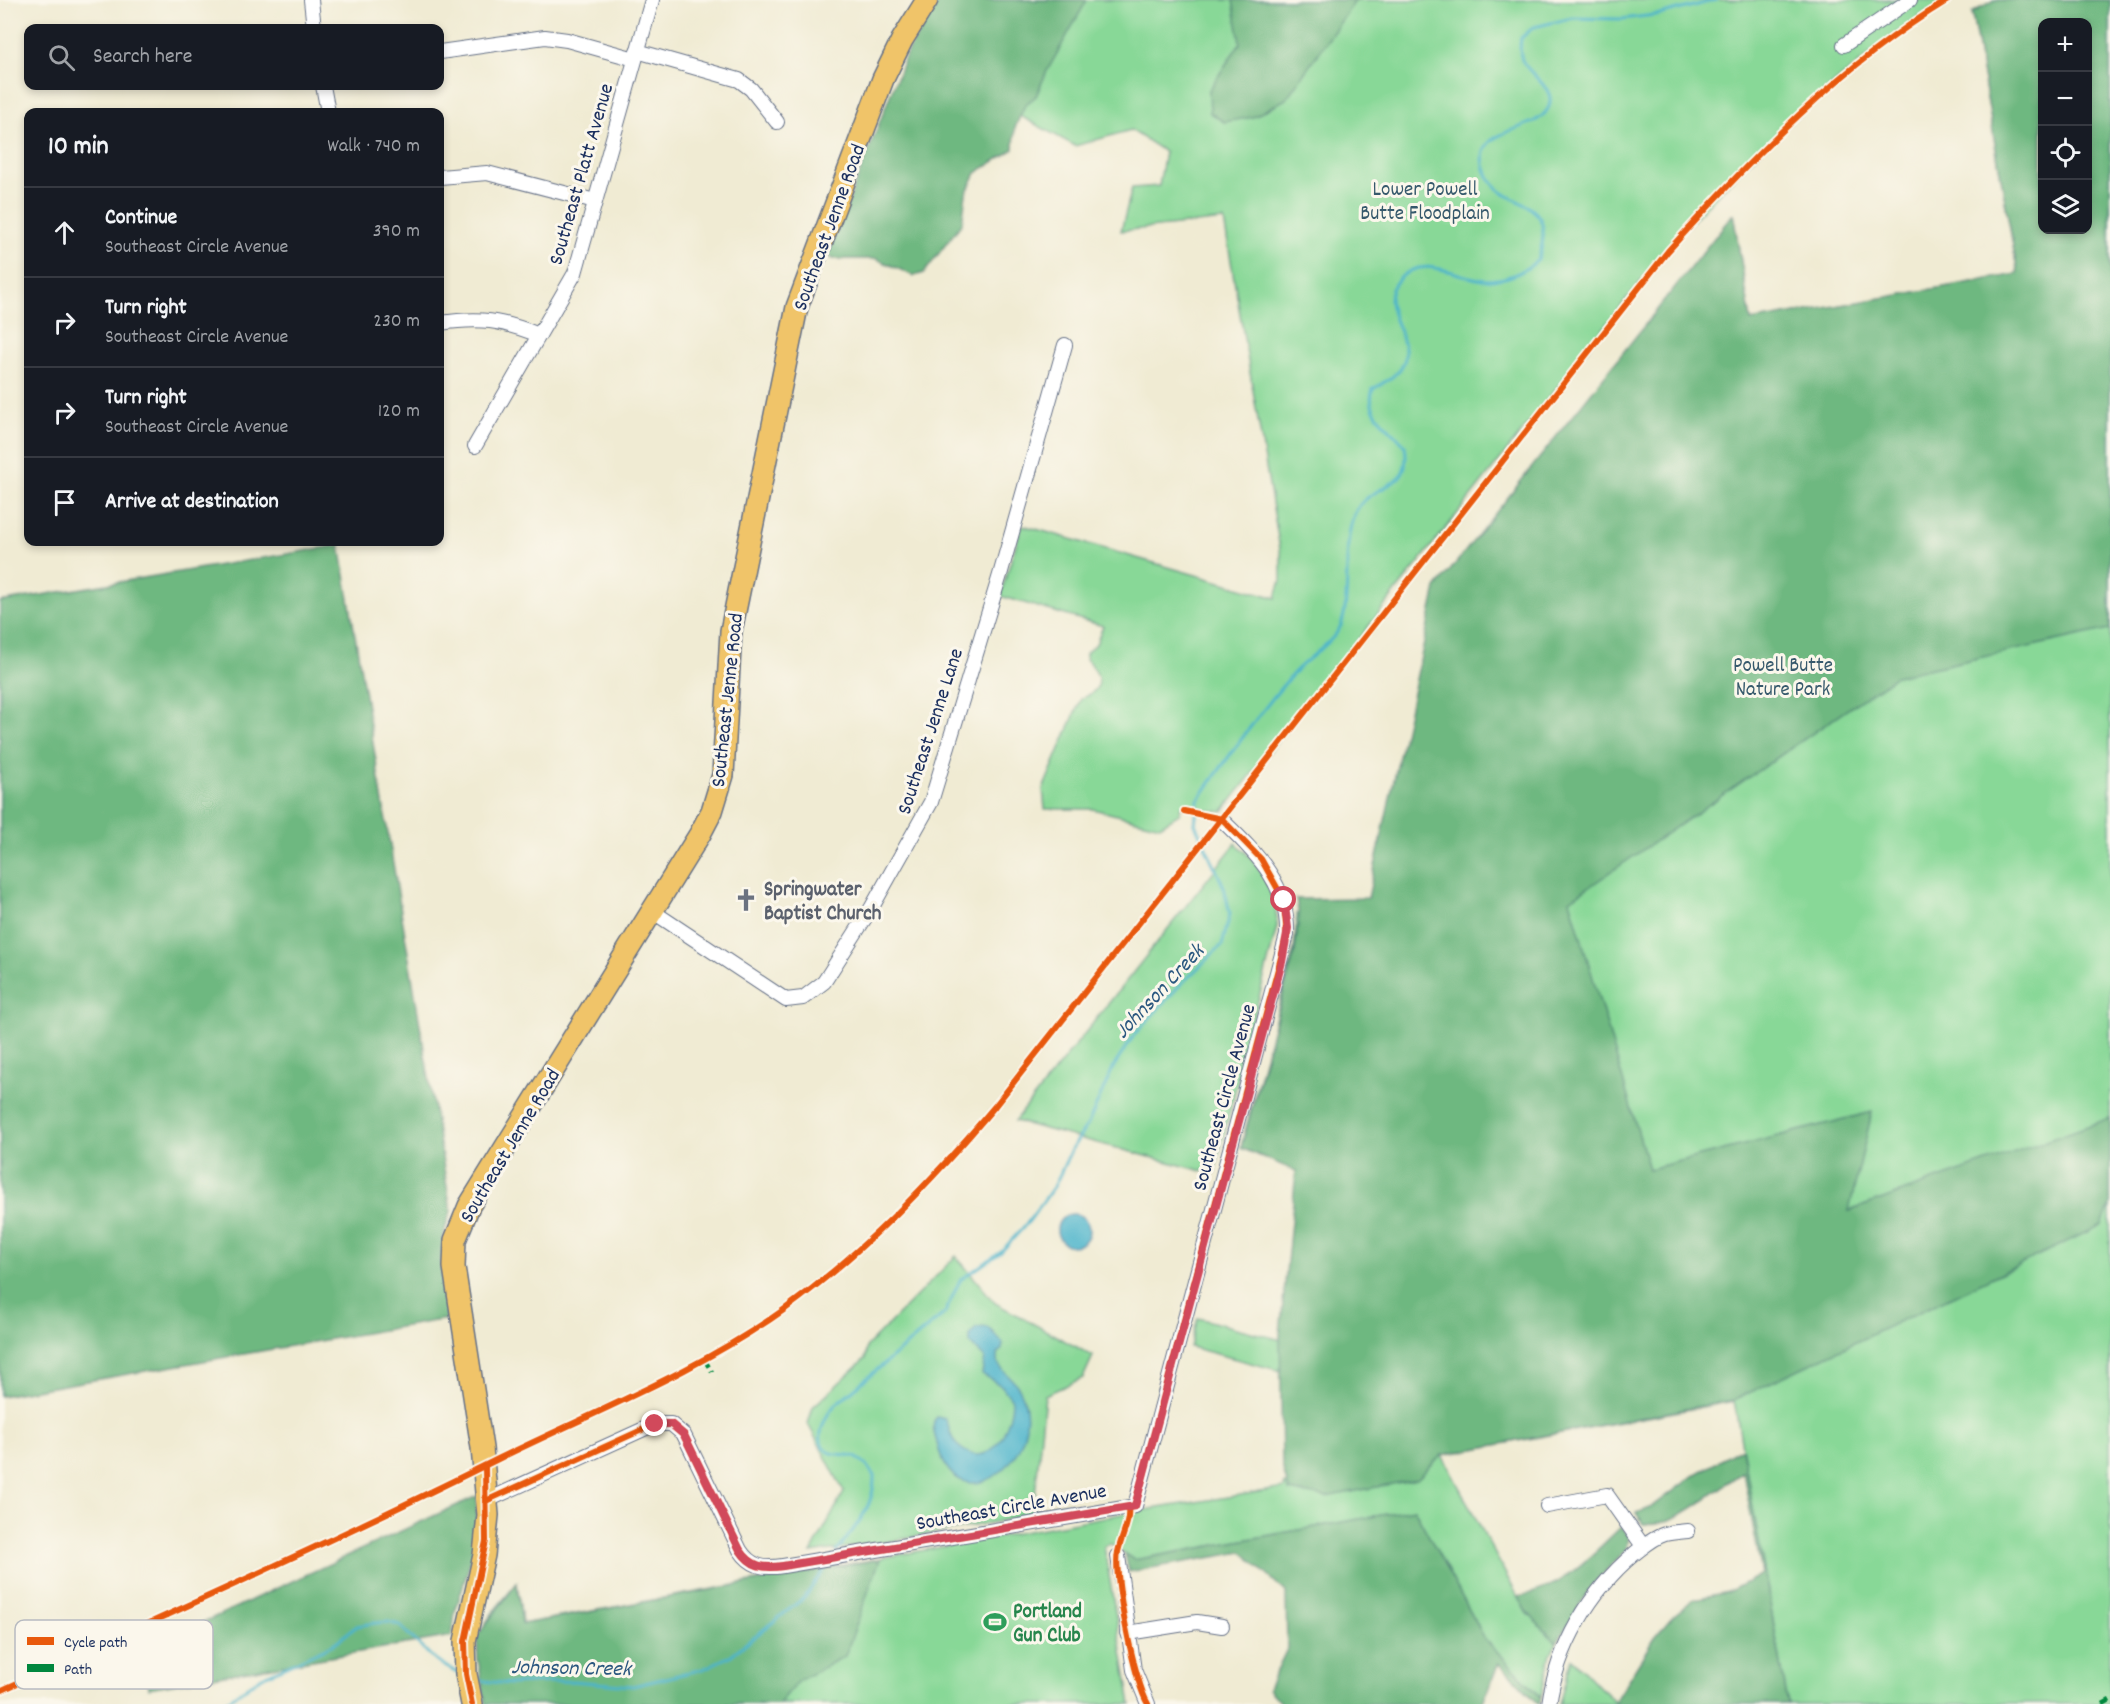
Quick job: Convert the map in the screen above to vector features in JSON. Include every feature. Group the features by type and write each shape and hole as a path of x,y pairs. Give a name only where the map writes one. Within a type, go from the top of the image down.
{"main road":[{"name":"Southeast Jenne Road","path":"472,1704 465,1658 468,1626 484,1555 488,1500 485,1466 455,1279 455,1240 469,1206 706,822 723,775 731,631 781,378 801,293 883,79 902,40 927,0"}],"street":[{"path":"310,0 313,24"},
{"name":"Southeast Platt Avenue","path":"475,446 575,273 652,0"},
{"path":"1844,45 1910,0"},
{"path":"444,51 545,37 567,40 739,80 751,89 777,122"},
{"path":"324,90 327,108"},
{"path":"444,177 487,173 595,201"},
{"path":"444,323 482,318 515,325 539,335"},
{"name":"Southeast Jenne Lane","path":"652,910 786,1000 803,998 824,982 872,907 931,802 1000,575 1065,345"},
{"name":"Southeast Circle Avenue","path":"488,1500 632,1433 655,1424 668,1423 684,1435 740,1550 750,1563 769,1568 1132,1507 1136,1504 1287,935 1286,909 1277,884 1261,859 1225,823"},
{"path":"1547,1506 1607,1495 1643,1546"},
{"path":"1549,1704 1559,1664 1578,1622 1611,1574 1643,1546 1663,1534 1688,1531"},
{"path":"1118,1556 1137,1683 1148,1704"},
{"path":"1128,1633 1197,1622 1222,1626"}],"green space":[{"path":"940,0 1087,0 1046,73 1036,96 1025,105 1015,128 1014,149 976,173 966,194 962,223 924,273 914,276 877,259 832,259 828,254 907,52"},
{"name":"Lower Powell Butte Floodplain","path":"944,0 1944,0 1867,56 1831,86 1728,183 1663,253 1222,812 1181,806 1179,814 1160,826 1093,809 1045,809 1043,789 1081,699 1098,686 1098,676 1086,659 1086,653 1096,644 1103,626 1000,596 1022,525 1276,598 1281,580 1281,555 1224,220 1121,231 1132,188 1159,186 1165,152 1131,130 1075,146 909,55"},
{"path":"1233,0 1356,0 1286,99 1253,117 1224,122 1210,113 1209,90 1240,43"},
{"name":"Powell Butte Nature Park","path":"1995,0 2110,0 2110,1704 1788,1704 1734,1401 1442,1455 1525,1610 1557,1643 1551,1653 1541,1697 1485,1639 1414,1509 1134,1560 1111,1544 1104,1546 1131,1704 635,1704 478,1660 480,1637 484,1627 495,1609 517,1583 522,1624 1126,1513 1285,1488 1284,1484 1390,1465 1404,1403 1190,1347 1198,1318 1346,1357 1547,1227 1241,1146 1294,949 1297,914 1501,960 1733,214 1751,321 2018,274 1972,13"},
{"path":"1995,0 2110,0 2110,629 1896,676 1570,900 1649,1169 1872,1112 1849,1211 2110,1118 2110,1205 2102,1225 1734,1400 1442,1455 1417,1479 1326,1497 1289,1491 1282,1465 1280,1334 1296,1171 1241,1148 1295,951 1299,916 1296,899 1368,898 1436,588 1733,214 1751,321 2018,274 1972,13"},
{"path":"340,546 451,1211 443,1238 441,1265 447,1319 0,1396 0,602"},
{"path":"1236,843 1253,861 1266,880 1274,902 1277,927 1214,1174 1015,1121"},
{"path":"956,1256 995,1303 1093,1356 1083,1378 1045,1395 1033,1515 892,1541 811,1553 844,1492 808,1424 813,1407 865,1359 867,1346"},
{"path":"1742,1448 1788,1704 1616,1704 1614,1702 1655,1637 1673,1616 1694,1599 1728,1592 1762,1574 1743,1472 1695,1506 1669,1520 1656,1524 1644,1524 1636,1513 1652,1507 1693,1476"},
{"path":"477,1496 476,1543 455,1612 452,1636 213,1677 213,1620 208,1620"},
{"path":"1414,1509 1485,1639 1541,1697 1539,1704 1499,1663 1482,1704 1281,1704 1268,1689 1287,1649 1286,1592 1242,1552 1129,1572 1125,1554 1134,1560"},
{"path":"1621,1527 1629,1536 1627,1549 1592,1585 1557,1643 1525,1610 1518,1596 1534,1593 1562,1579"},
{"path":"880,1559 845,1656 798,1681 779,1704 486,1704 478,1660 477,1636 517,1583 522,1624"},
{"path":"1572,1658 1614,1702 1616,1704 1559,1704"}],"water":[{"path":"1073,1214 1084,1219 1089,1230 1084,1241 1073,1246 1062,1241 1057,1230 1062,1219"},
{"path":"987,1327 1003,1343 1002,1349 997,1354 997,1362 1020,1390 1026,1414 1023,1437 1013,1458 998,1474 981,1482 963,1481 948,1469 937,1443 934,1423 937,1417 945,1419 957,1445 969,1453 980,1455 989,1452 1003,1434 1008,1423 1012,1400 1002,1386 982,1374 985,1358 970,1343 970,1335 976,1328"}],"waterway":[{"name":"Johnson Creek","path":"837,1551 863,1516 871,1497 874,1476 857,1458 832,1453 824,1448 821,1435 828,1415 835,1405 945,1313 960,1280 1001,1252 1029,1221 1055,1185 1071,1150 1088,1124 1114,1066 1135,1034 1179,986 1222,945 1230,914 1224,887 1195,824 1198,800 1279,690 1297,669 1328,643 1338,631 1345,607 1348,542 1355,513 1371,495 1397,480 1403,472 1406,461 1405,446 1376,413 1371,398 1373,389 1395,374 1404,362 1403,341 1390,299 1392,289 1409,271 1420,268 1431,267 1476,279 1494,280 1514,274 1538,260 1543,238 1542,222 1535,212 1503,193 1493,183 1485,169 1483,156 1487,146 1494,139 1537,119 1545,113 1549,105 1550,98 1543,84 1522,60 1521,38 1534,27 1572,18 1622,19 1663,14 1716,0"},
{"name":"Johnson Creek","path":"476,1680 510,1684 572,1681 633,1686 703,1669 730,1656 805,1597 828,1564"},
{"name":"Johnson Creek","path":"222,1704 262,1677 332,1645 357,1626 375,1623 388,1622 399,1625 436,1661 459,1674"}],"marked path":[{"path":"704,1359 712,1372"},
{"path":"2103,1704 2110,1700"}],"cycle path":[{"path":"157,1620 646,1390 751,1332 814,1287 870,1239 922,1188 995,1106 1668,251 1765,148 1834,83 1909,26 1948,0"},
{"path":"488,1500 655,1424 671,1424 684,1435 740,1550 753,1563 764,1567 783,1566 1135,1506 1287,935 1284,900 1261,859 1222,819 1184,811"},
{"path":"472,1704 466,1674 465,1641 486,1541 485,1466"},
{"path":"1128,1508 1127,1525 1118,1552 1117,1564 1131,1653 1148,1704"},
{"path":"0,1691 15,1684"}],"place":[{"name":"Springwater Baptist Church","path":"746,900"},
{"name":"Portland Gun Club","path":"995,1622"}],"route":[{"path":"655,1424 671,1424 684,1435 740,1550 750,1563 756,1566 769,1568 783,1566 1135,1506 1282,962 1288,928 1284,900"}]}
